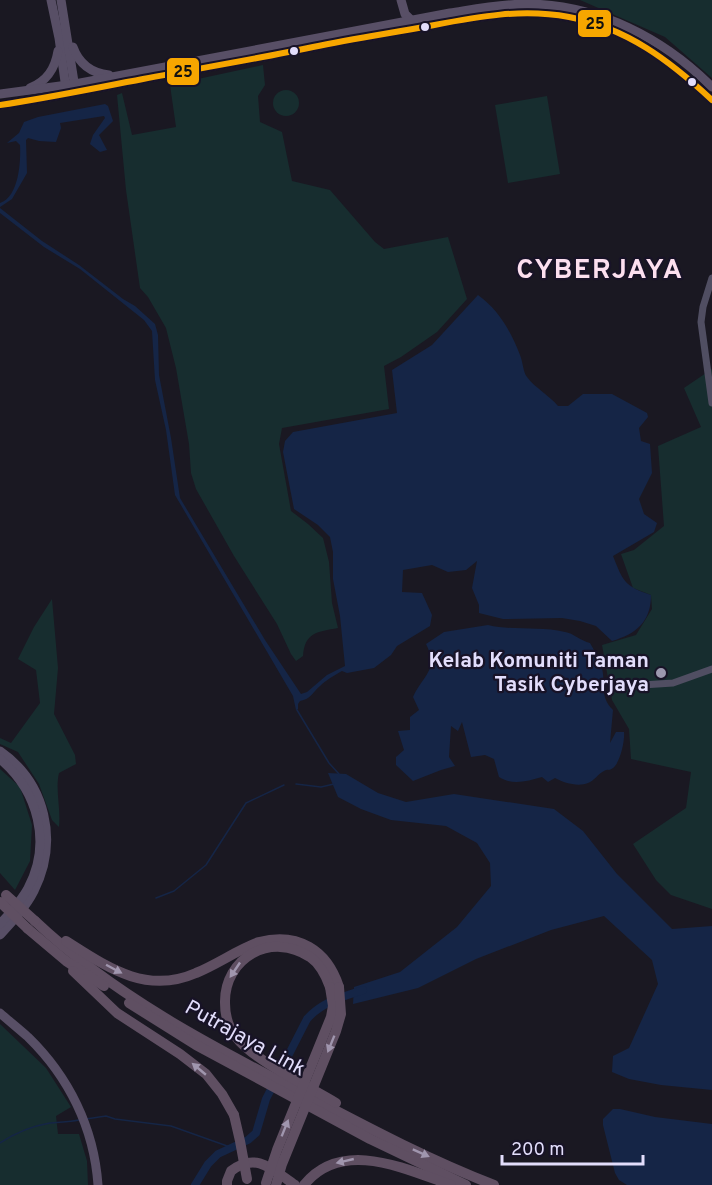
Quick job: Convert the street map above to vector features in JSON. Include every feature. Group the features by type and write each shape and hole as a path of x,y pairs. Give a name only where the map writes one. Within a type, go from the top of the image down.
{"highway":[{"name":"Putrajaya Link","path":"2,896 66,961 199,1042 370,1139 466,1185"},
{"name":"Putrajaya Link","path":"31,925 45,931 108,982 199,1042 391,1139 494,1185"},
{"path":"45,931 53,933 114,970 137,978 162,981 196,973 259,942 270,939 292,941 314,950 329,963 335,987 331,1017 277,1150 269,1184"},
{"path":"335,987 310,957 292,949 272,947 251,953 234,969 225,989 225,1012 228,1023 236,1037 249,1049 384,1131 391,1139"},
{"path":"66,961 71,970 117,1013 206,1074 222,1094 234,1115 247,1182"},
{"path":"304,1185 319,1172 341,1162 356,1159 393,1165 451,1185"},
{"path":"227,1185 231,1171 256,1162 263,1164 295,1185"}],"main road":[{"path":"5,94 42,82 55,64 56,32 51,0"},
{"path":"62,0 68,33 71,89"},
{"path":"396,0 398,15 396,22"},
{"path":"401,0 403,12 411,20"},
{"path":"0,105 131,74 396,22 499,6 528,4 565,8 601,16 639,32 669,50 712,87"},
{"path":"5,94 71,89 140,79 474,18 565,8 644,45 681,71 712,100"},
{"path":"56,32 71,89"},
{"path":"68,33 78,59 87,68 103,74 131,74"},
{"path":"0,751 18,765 34,786 42,805 48,839 44,862 34,891 28,902 0,935"},
{"path":"0,759 11,768 29,795 35,808 42,838 37,862 27,890 0,924"},
{"path":"0,1008 26,1035"},
{"path":"0,1012 26,1035 55,1067 75,1099 89,1134 98,1185"}],"street":[{"path":"712,278 701,322 712,403"},
{"path":"627,686 673,683 712,669"}],"green space":[{"path":"580,0 712,0 712,78 665,37"},
{"path":"263,65 265,85 258,96 260,122 282,132 292,181 330,190 375,242 384,249 448,237 467,299 437,332 384,366 389,409 282,428 279,444 291,511 323,538 329,562 332,603 338,628 309,638 303,656 296,661 277,624 234,556 196,489 191,473 189,444 176,368 166,328 148,297 140,288 126,190 117,95 122,93 132,135 176,127 170,85"},
{"path":"286,90 296,93 299,103 296,113 286,116 276,113 273,103 276,93"},
{"path":"547,96 560,174 508,183 495,105"},
{"path":"712,369 712,909 671,895 656,880 633,844 686,808 691,772 631,759 629,729 612,700 602,645 636,635 652,609 651,595 633,588 621,554 634,550 664,526 658,446 701,427 684,388"},
{"path":"52,599 58,668 54,714 75,755 76,764 59,773 59,827 52,820 39,784 18,752 0,744 0,738 11,743 40,703 36,670 18,659 34,627"},
{"path":"0,769 20,787 32,825 30,861 15,890 0,873"},
{"path":"0,1024 46,1068 71,1107 56,1116 58,1134 79,1134 87,1161 88,1185 0,1185"}],"water":[{"path":"105,104 108,106 113,121 99,135 107,150 100,152 90,144 104,116 60,123 61,128 56,142 28,138 26,140 27,173 12,199 0,207 0,203 11,194 15,186 20,160 20,145 16,141 7,143 19,133 24,122 38,117"},
{"path":"0,208 42,241 135,306 155,324 158,335 159,375 180,498 265,640 301,694 307,692 327,675 345,666 340,616 333,579 333,552 330,537 318,525 294,509 283,452 285,441 293,432 397,413 392,370 432,345 478,295 492,307 513,338 527,377 558,406 568,406 583,394 612,394 647,413 648,417 639,428 641,441 650,444 652,473 639,499 644,514 657,523 654,532 613,556 626,582 635,589 651,595 645,620 628,635 612,641 596,626 580,621 562,618 503,619 479,613 479,605 472,588 477,561 466,570 448,572 432,565 403,570 402,592 422,593 432,615 430,626 397,646 391,655 374,668 347,673 342,671 322,684 309,697 300,701 296,710 293,696 175,495 166,430 155,380 152,331 144,320 80,269 44,247 0,213"},
{"path":"488,625 555,630 590,643 603,671 604,694 613,710 610,743 616,732 624,732 622,752 613,768 604,771 592,781 580,785 555,778 548,782 542,777 520,782 504,780 499,777 494,759 485,755 471,757 462,722 458,731 451,726 449,757 455,766 413,781 396,765 396,757 404,750 398,731 410,730 410,717 419,710 413,697 430,666 430,653 426,644 444,632"},
{"path":"328,773 346,774 378,793 406,802 454,794 554,809 583,831 617,874 672,929 712,926 712,1090 661,1085 629,1079 612,1072 613,1056 629,1048 658,984 652,960 604,916 551,930 476,959 418,988 353,1004 354,987 400,972 457,927 491,886 490,863 477,843 446,826 391,820 361,809 338,797"},
{"path":"613,1109 712,1124 712,1185 627,1185 619,1180 615,1173 603,1125 603,1119"}],"waterway":[{"path":"297,710 329,763 339,774"},
{"path":"296,784 321,787 334,784"},
{"path":"156,898 174,891 206,865 246,803 284,785"},
{"path":"195,1185 208,1164 218,1154 248,1140 256,1133 266,1099 307,1019 326,1004 363,990"},
{"path":"86,1119 106,1116 171,1126 230,1147"},
{"path":"0,1143 37,1126 79,1120"}],"transit line":[{"name":"25","path":"0,105 342,41 464,20 533,13 551,14 590,22 629,38 664,60 712,100"}],"place":[{"name":"Kelab Komuniti Taman Tasik Cyberjaya","path":"661,673"}],"district":[{"name":"CYBERJAYA","path":"600,271"}]}
